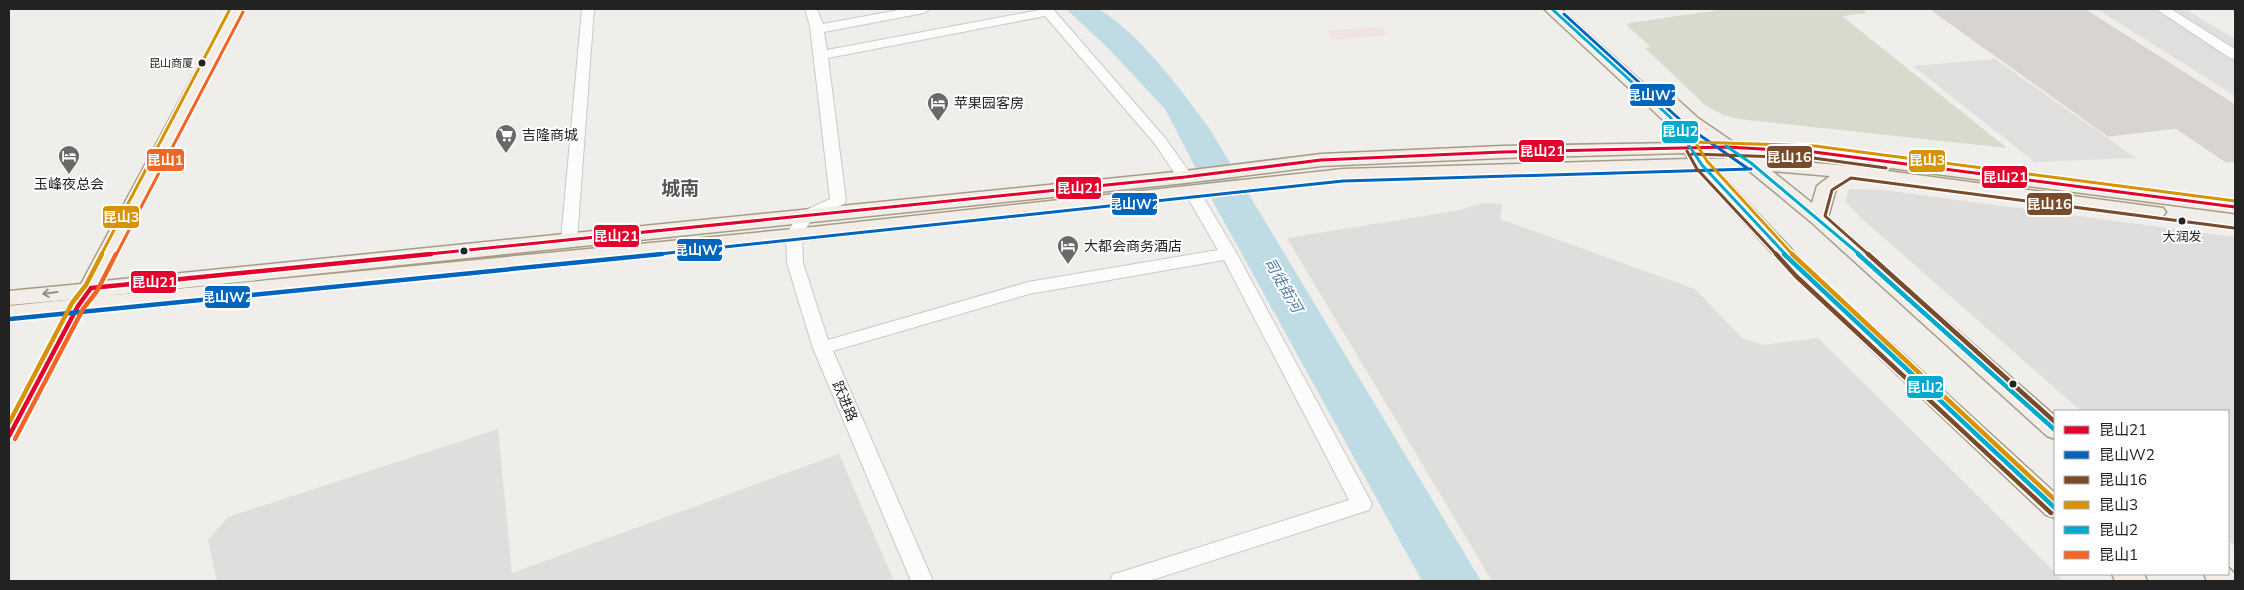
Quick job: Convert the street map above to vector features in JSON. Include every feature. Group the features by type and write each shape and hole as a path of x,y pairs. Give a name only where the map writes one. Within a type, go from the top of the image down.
{"main road":[{"path":"78,306 91,288 237,9"},
{"path":"1552,9 1670,118 1697,156 1800,271 2054,507"},
{"path":"1568,9 1692,122 1751,164 1818,218 2054,429"},
{"path":"1697,156 1727,148 1814,152 2235,207"},
{"path":"9,314 794,235 1242,179 1697,156 1751,164 1850,172 2235,222"},
{"path":"1818,218 1827,186 1850,172"},
{"path":"9,298 91,288 805,217 1195,184"}],"street":[{"path":"570,240 588,9"},
{"path":"794,235 805,217 838,201 817,29 811,9"},
{"path":"817,29 924,9"},
{"path":"2162,9 2235,55"},
{"path":"820,55 1047,10 1195,184 1229,254 1362,504 1121,581"},
{"name":"跃进路","path":"794,235 796,263 822,348 922,581"},
{"path":"822,348 1028,288 1229,254"},
{"path":"9,436 78,306"}],"shaded area":[{"path":"1726,9 1863,9 1867,13 1842,16 2007,148 1739,119 1723,115 1705,105 1645,48 1651,47 1627,26 1629,23"},
{"path":"2097,9 2185,9 2235,39 2235,96"},
{"path":"1381,27 1387,35 1332,40 1327,31"},
{"path":"1995,59 2136,158 2035,162 1913,66"},
{"path":"1849,189 1883,190 2235,237 2235,546 2229,541 2229,410 2080,410 1861,218 1845,201"},
{"path":"1484,203 1502,204 1500,219 1695,289 1742,338 1763,345 1818,338 2054,571 2054,575 2058,575 2064,581 1492,581 1287,238 1455,211"},
{"path":"498,429 512,573 839,454 894,581 217,581 208,540 228,517"}],"water":[{"name":"司徒街河","path":"1066,9 1097,9 1115,20 1159,64 1209,128 1481,581 1422,581 1211,198 1165,109 1108,48"}],"building":[{"path":"1930,9 2084,9 2235,105 2235,161 2226,162 2176,128 2108,136"}],"transit line":[{"name":"昆山3","path":"9,423 72,303 86,285 230,9"},
{"name":"昆山2","path":"1552,9 1670,117 1702,165 1800,271 2054,507"},
{"name":"昆山1","path":"15,439 83,309 97,291 243,12"},
{"name":"昆山W2","path":"1564,14 1688,127 1747,168"},
{"name":"昆山3","path":"1692,142 1815,146 2235,201"},
{"name":"昆山3","path":"1697,145 1707,161 1804,267 2054,499"},
{"name":"昆山2","path":"1726,146 1751,163 1818,218 2054,429"},
{"name":"昆山21","path":"9,436 78,306 91,288 805,217 1185,177 1321,160 1502,152 1727,147 1814,152 2235,207"},
{"name":"昆山16","path":"1687,151 1697,169 1796,276 2051,513"},
{"name":"昆山16","path":"1692,154 1813,158 1886,168"},
{"name":"昆山W2","path":"10,319 795,241 1343,181 1751,169"},
{"name":"昆山16","path":"2054,421 1825,216 1832,190 1851,178 2234,228"}],"place":[{"name":"昆山商厦","path":"202,63"},
{"name":"苹果园客房","path":"938,122"},
{"name":"吉隆商城","path":"506,154"},
{"name":"玉峰夜总会","path":"69,175"},
{"name":"大润发","path":"2182,221"},
{"name":"大都会商务酒店","path":"1068,265"}],"district":[{"name":"城南","path":"680,188"}]}
